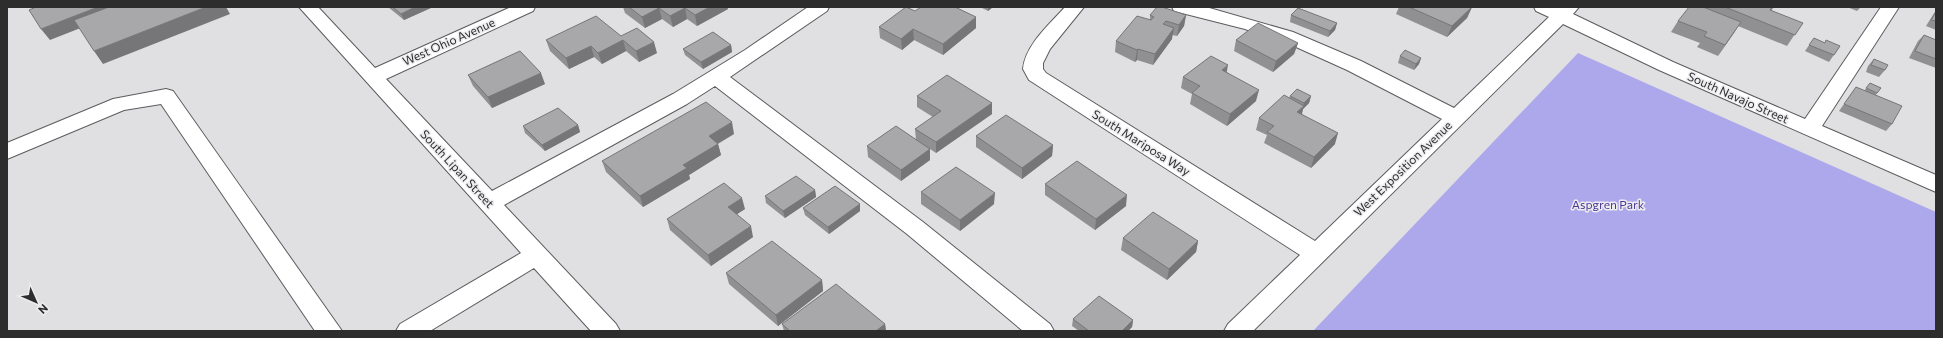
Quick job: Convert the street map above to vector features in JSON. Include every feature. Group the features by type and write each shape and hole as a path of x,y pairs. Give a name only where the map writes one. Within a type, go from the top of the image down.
{"street":[{"name":"South Lipan Street","path":"308,7 607,331"},
{"name":"West Ohio Avenue","path":"372,77 526,7"},
{"path":"489,203 680,99 752,54 820,7"},
{"name":"South Mariposa Way","path":"1075,7 1036,56 1033,68 1037,76 1316,254"},
{"path":"1181,7 1215,14 1277,33 1319,50 1456,118"},
{"path":"1809,129 1890,7"},
{"name":"West Exposition Avenue","path":"1237,331 1456,118 1558,10"},
{"name":"South Navajo Street","path":"1558,10 1666,66 1936,184"},
{"path":"716,76 915,228 1041,331"},
{"path":"7,151 120,104 166,96 329,331"},
{"path":"409,331 537,255"}],"green space":[{"name":"Aspgren Park","path":"1578,53 1936,212 1936,331 1313,331"}],"building":[{"path":"36,7 98,7 41,29 29,10"},
{"path":"109,7 206,7 94,51 74,20"},
{"path":"393,7 415,7 401,14"},
{"path":"629,7 710,7 695,15 685,8 670,16 659,8 642,17"},
{"path":"906,7 915,11 921,7 955,7 976,17 943,44 913,29 901,39 879,27"},
{"path":"1157,7 1162,7 1186,15 1179,25 1166,21 1163,24 1174,28 1155,54 1137,50 1116,41 1137,16 1151,20 1154,17 1150,15"},
{"path":"1409,7 1472,7 1452,26"},
{"path":"1689,7 1703,7 1741,22 1725,45 1704,36 1707,32 1678,21"},
{"path":"1725,7 1772,7 1770,10 1803,23 1795,35"},
{"path":"1298,8 1337,23 1330,31 1291,15"},
{"path":"1936,12 1936,21 1931,20"},
{"path":"596,16 621,36 637,28 654,42 636,51 623,40 598,53 591,46 566,58 546,40"},
{"path":"1258,23 1298,43 1276,61 1236,40"},
{"path":"713,32 731,45 701,62 683,49"},
{"path":"1924,35 1936,40 1936,59 1915,51"},
{"path":"1814,38 1825,43 1826,40 1840,46 1834,55 1809,45"},
{"path":"1405,50 1421,58 1416,64 1400,56"},
{"path":"520,51 541,73 488,97 468,75"},
{"path":"1211,56 1228,65 1222,70 1259,90 1230,114 1192,93 1200,86 1183,77"},
{"path":"1874,59 1888,65 1885,70 1871,65"},
{"path":"947,75 992,103 936,142 915,129 941,111 917,96"},
{"path":"1870,83 1881,88 1877,93 1866,88"},
{"path":"1856,87 1902,106 1892,124 1844,104"},
{"path":"1297,89 1311,96 1304,103 1290,96"},
{"path":"1284,95 1304,106 1297,112 1338,133 1314,157 1267,132 1274,126 1259,118"},
{"path":"706,102 732,122 709,136 718,144 683,165 687,168 640,196 602,161"},
{"path":"558,108 578,125 542,145 523,126"},
{"path":"1006,115 1053,145 1022,168 976,136"},
{"path":"896,126 930,149 901,170 867,146"},
{"path":"1077,161 1127,195 1096,219 1045,184"},
{"path":"956,167 995,193 960,220 921,192"},
{"path":"796,176 815,190 783,211 765,196"},
{"path":"724,183 742,198 728,207 751,226 708,255 667,219"},
{"path":"835,186 860,204 828,227 803,208"},
{"path":"1153,212 1198,241 1169,269 1123,238"},
{"path":"772,241 822,280 776,315 726,273"},
{"path":"836,284 885,324 876,331 790,331 782,324"},
{"path":"1099,296 1133,320 1122,331 1089,331 1073,319"}]}
